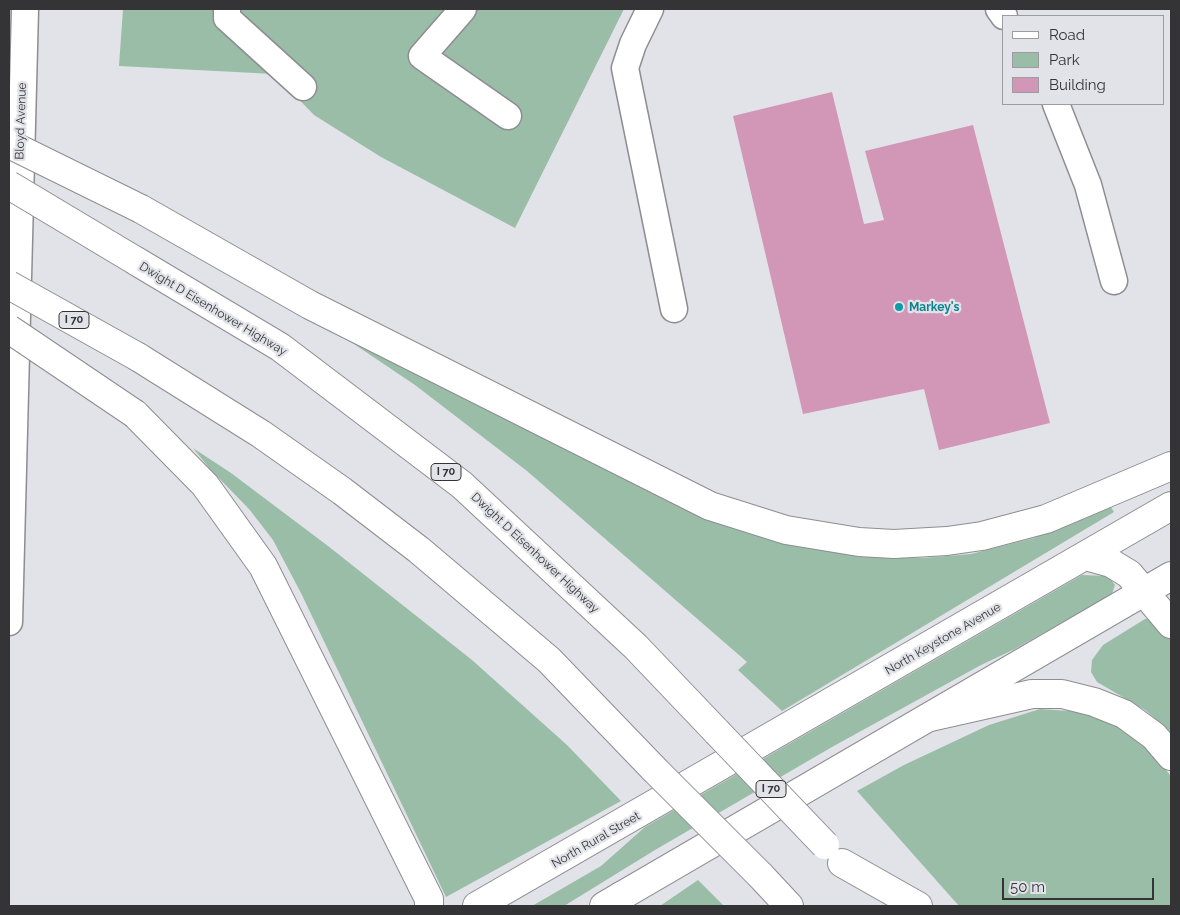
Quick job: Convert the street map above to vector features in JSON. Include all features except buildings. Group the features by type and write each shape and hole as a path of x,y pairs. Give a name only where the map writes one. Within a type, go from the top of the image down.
{"main road":[{"path":"9,144 141,209 310,305 710,506 786,530 833,539 894,544 947,541 982,536 1046,519 1171,466"},
{"name":"Dwight D Eisenhower Highway","path":"9,185 280,347 462,485 636,647 834,854 880,906"},
{"name":"I 70","path":"9,284 138,357 261,434 342,491 419,550 549,660 789,906"},
{"path":"9,329 135,414 205,484 263,566 428,899 429,906"},
{"name":"North Keystone Avenue","path":"714,772 1171,506"},
{"path":"1086,556 1111,563 1123,570 1145,591 1171,624"},
{"path":"613,903 758,815 1171,576"},
{"path":"930,717 1032,694 1062,694 1094,702 1124,714 1154,736 1171,756"},
{"name":"North Rural Street","path":"477,906 714,772"},
{"path":"834,854 918,906"},
{"path":"761,876 776,906"}],"street":[{"name":"Bloyd Avenue","path":"9,622 25,9"},
{"path":"227,9 227,18 303,88"},
{"path":"463,9 422,56 508,116"},
{"path":"650,9 633,44 625,68 674,309"},
{"path":"1056,105 1088,185 1114,281"}],"green space":[{"path":"123,9 624,9 515,228 381,157 314,115 274,74 119,66"},
{"path":"308,313 734,529 779,542 860,556 923,558 971,554 1034,538 1109,504 1114,512 782,711 738,670 747,662 527,471 415,385"},
{"path":"193,448 231,473 328,546 472,660 567,745 621,801 446,897 301,593 273,540 249,509 210,469"},
{"path":"1082,575 1108,576 1115,585 1112,594 1015,649 981,665 832,747 655,850 564,906 532,906 601,866 645,827"},
{"path":"1145,619 1157,620 1171,638 1171,732 1145,710 1097,682 1091,672 1092,660 1103,645"},
{"path":"1040,709 1084,712 1124,728 1148,749 1171,776 1171,906 959,906 857,791 904,765 989,725"},
{"path":"698,880 724,906 660,906"}],"place":[{"name":"Markey's","path":"899,307"}]}
